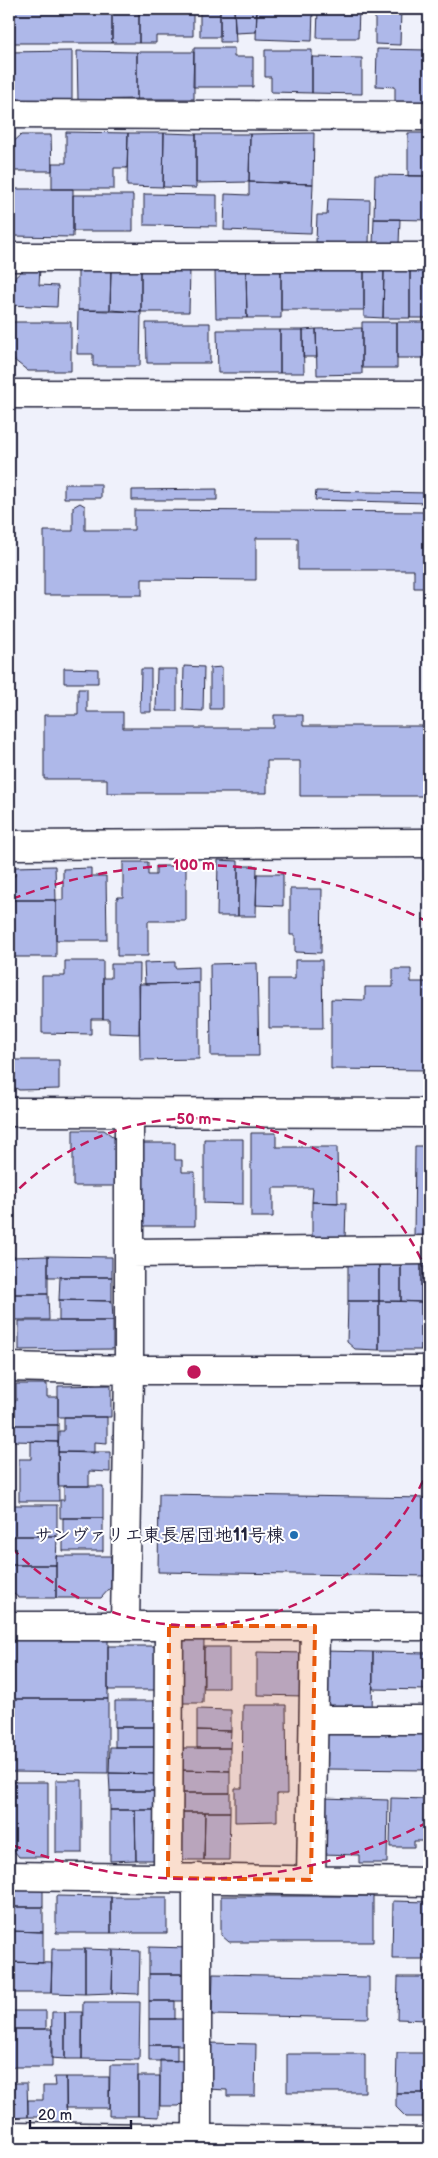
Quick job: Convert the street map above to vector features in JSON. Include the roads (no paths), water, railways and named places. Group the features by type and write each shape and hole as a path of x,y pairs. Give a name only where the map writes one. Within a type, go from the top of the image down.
{"street":[{"path":"9,114 429,116"},
{"path":"9,257 429,257"},
{"path":"9,394 429,395"},
{"path":"9,845 429,843"},
{"path":"9,1112 429,1113"},
{"path":"124,1626 129,1370 129,1112"},
{"path":"130,1253 429,1250"},
{"path":"9,1367 129,1370 429,1370"},
{"path":"9,1626 429,1626"},
{"path":"168,1878 169,1626"},
{"path":"311,1880 315,1626"},
{"path":"314,1720 429,1720"},
{"path":"9,1876 429,1882"},
{"path":"197,1878 198,2138"},
{"path":"9,2136 139,2144 198,2138 429,2142"}],"place":[{"name":"サンヴァリエ東長居団地11号棟","path":"294,1535"}]}
